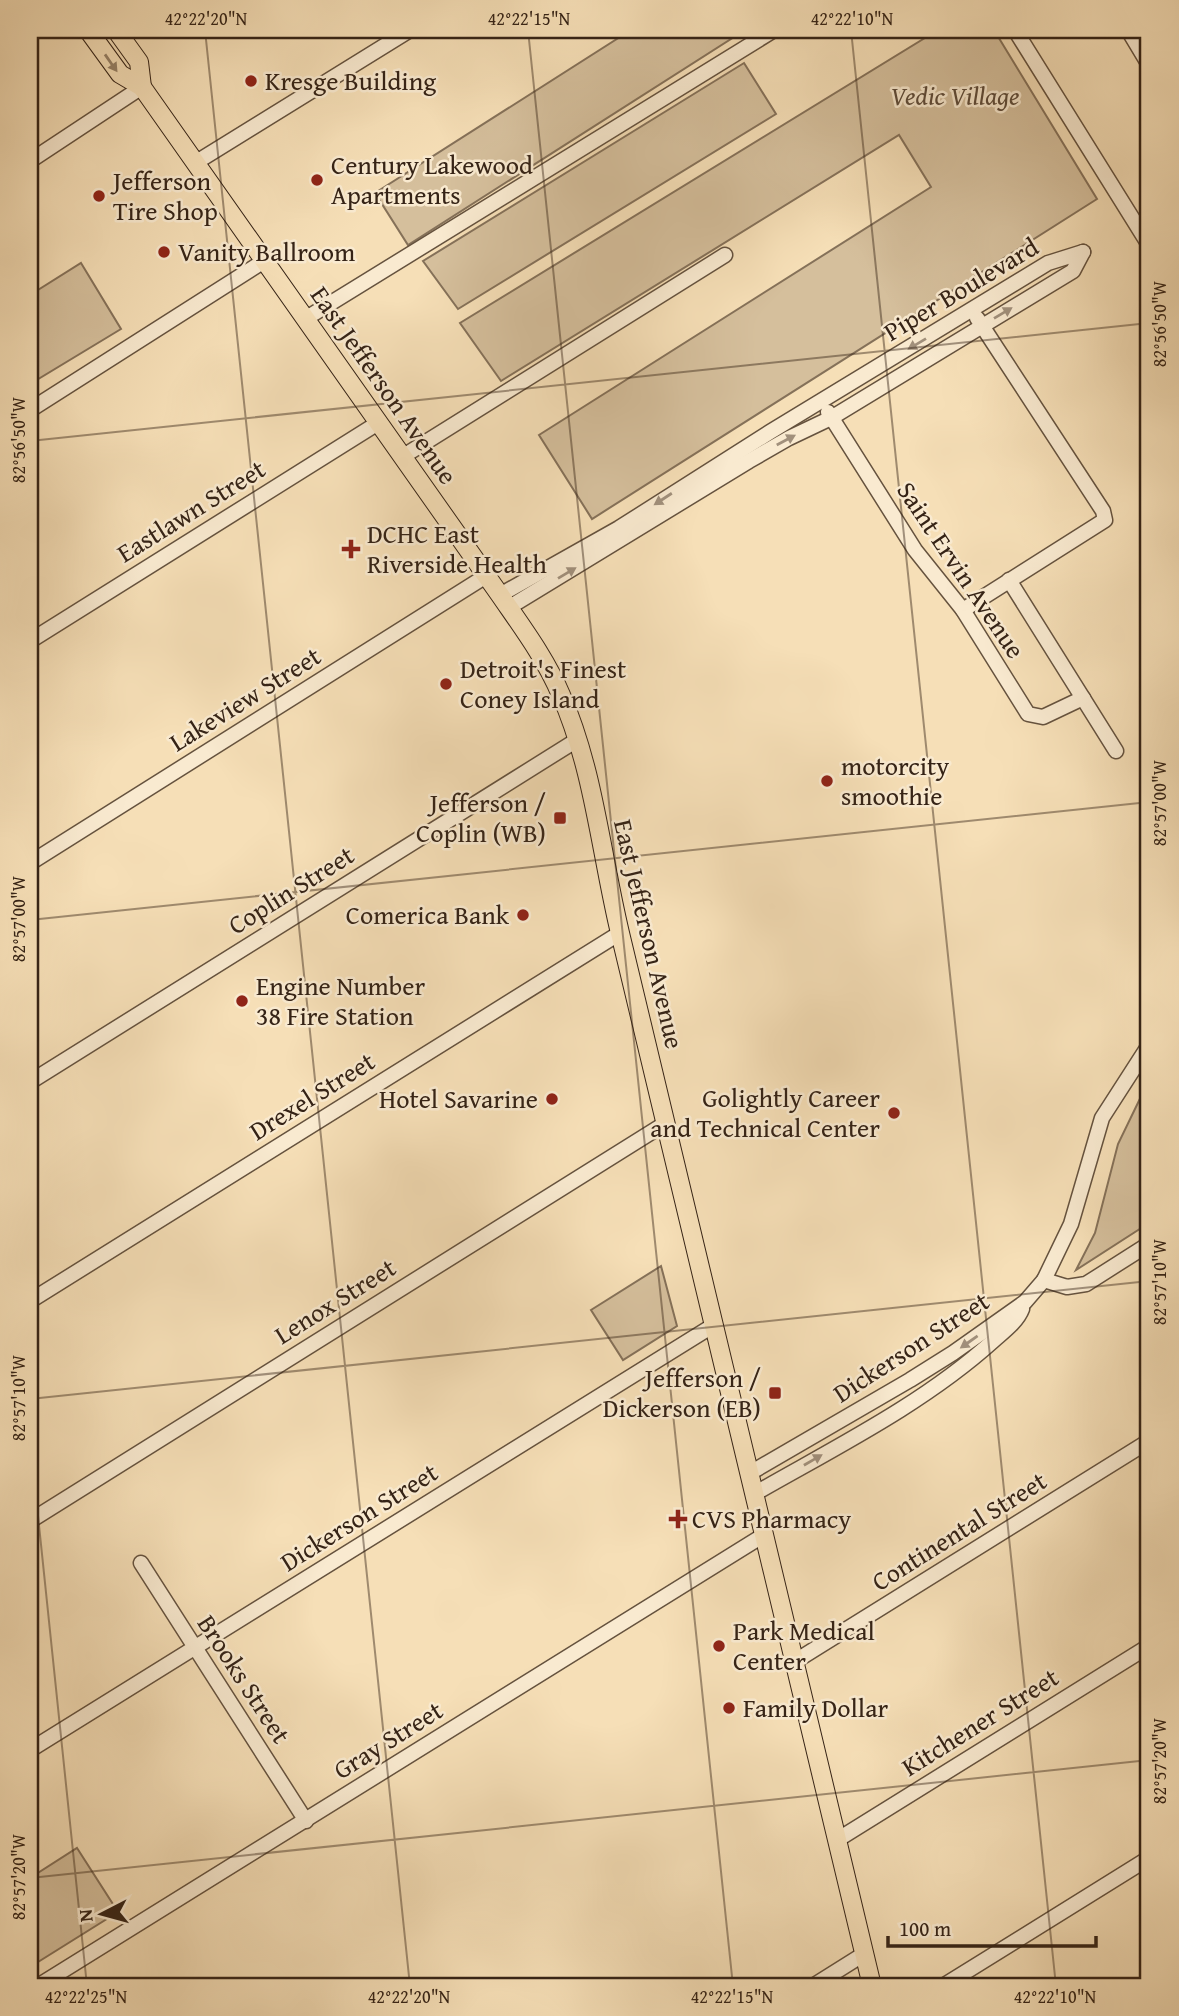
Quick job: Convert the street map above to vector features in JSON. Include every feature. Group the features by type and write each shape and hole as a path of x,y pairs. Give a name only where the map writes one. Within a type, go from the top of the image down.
{"main road":[{"name":"East Jefferson Avenue","path":"88,30 120,75 142,87 504,602 549,670 561,695 577,740 620,933 872,1986"},
{"name":"East Jefferson Avenue","path":"116,30 139,62 142,87"}],"street":[{"path":"195,163 410,30"},
{"path":"305,319 774,30"},
{"path":"1015,30 1149,246"},
{"path":"1128,30 1149,65"},
{"path":"30,161 142,87"},
{"name":"Piper Boulevard","path":"1083,252 1073,271 831,418 789,438 504,602 770,432 1048,263 1083,252"},
{"path":"402,457 725,255"},
{"path":"30,410 264,261"},
{"path":"963,610 1105,520 1103,511 972,310"},
{"name":"Saint Ervin Avenue","path":"822,402 915,550 963,610 1028,714 1043,717 1083,698"},
{"name":"Eastlawn Street","path":"30,641 378,423"},
{"name":"Lakeview Street","path":"30,863 486,576"},
{"path":"1009,580 1116,751"},
{"name":"Coplin Street","path":"30,1082 577,740"},
{"name":"Drexel Street","path":"30,1301 620,933"},
{"name":"Dickerson Street","path":"750,1474 910,1380 1025,1302 1044,1280 1071,1224 1102,1118 1149,1045"},
{"name":"Lenox Street","path":"30,1521 666,1123"},
{"path":"1044,1280 1067,1287 1086,1284 1149,1244"},
{"name":"Dickerson Street","path":"754,1494 927,1394 1008,1328 1020,1315 1025,1302"},
{"name":"Dickerson Street","path":"30,1750 714,1325"},
{"name":"Continental Street","path":"794,1662 1149,1441"},
{"name":"Gray Street","path":"38,1986 764,1535"},
{"name":"Brooks Street","path":"141,1563 306,1821"},
{"name":"Kitchener Street","path":"837,1840 1149,1646"},
{"path":"943,1986 1149,1858"},
{"path":"813,1986 864,1954"}],"green space":[{"path":"631,30 745,30 408,245 375,193"},
{"name":"Vedic Village","path":"938,30 994,30 1097,199 592,519 539,435 931,187 899,135 501,381 460,323"},
{"path":"744,63 776,114 458,309 423,261"},
{"path":"81,263 121,329 30,384 30,295"},
{"path":"1149,1080 1149,1223 1076,1270 1095,1233 1118,1144"},
{"path":"661,1266 677,1326 623,1360 591,1310"},
{"path":"77,1848 118,1912 30,1967 30,1878"}],"place":[{"name":"Kresge Building","path":"251,81"},
{"name":"Century Lakewood Apartments","path":"317,180"},
{"name":"Jefferson Tire Shop","path":"99,196"},
{"name":"Vanity Ballroom","path":"164,252"},
{"name":"DCHC East Riverside Health","path":"351,549"},
{"name":"Detroit's Finest Coney Island","path":"446,684"},
{"name":"motorcity smoothie","path":"827,781"},
{"name":"Jefferson / Coplin (WB)","path":"560,818"},
{"name":"Comerica Bank","path":"523,915"},
{"name":"Engine Number 38 Fire Station","path":"242,1001"},
{"name":"Hotel Savarine","path":"552,1099"},
{"name":"Golightly Career and Technical Center","path":"894,1113"},
{"name":"Jefferson / Dickerson (EB)","path":"775,1393"},
{"name":"CVS Pharmacy","path":"678,1519"},
{"name":"Park Medical Center","path":"719,1646"},
{"name":"Family Dollar","path":"729,1708"}]}
